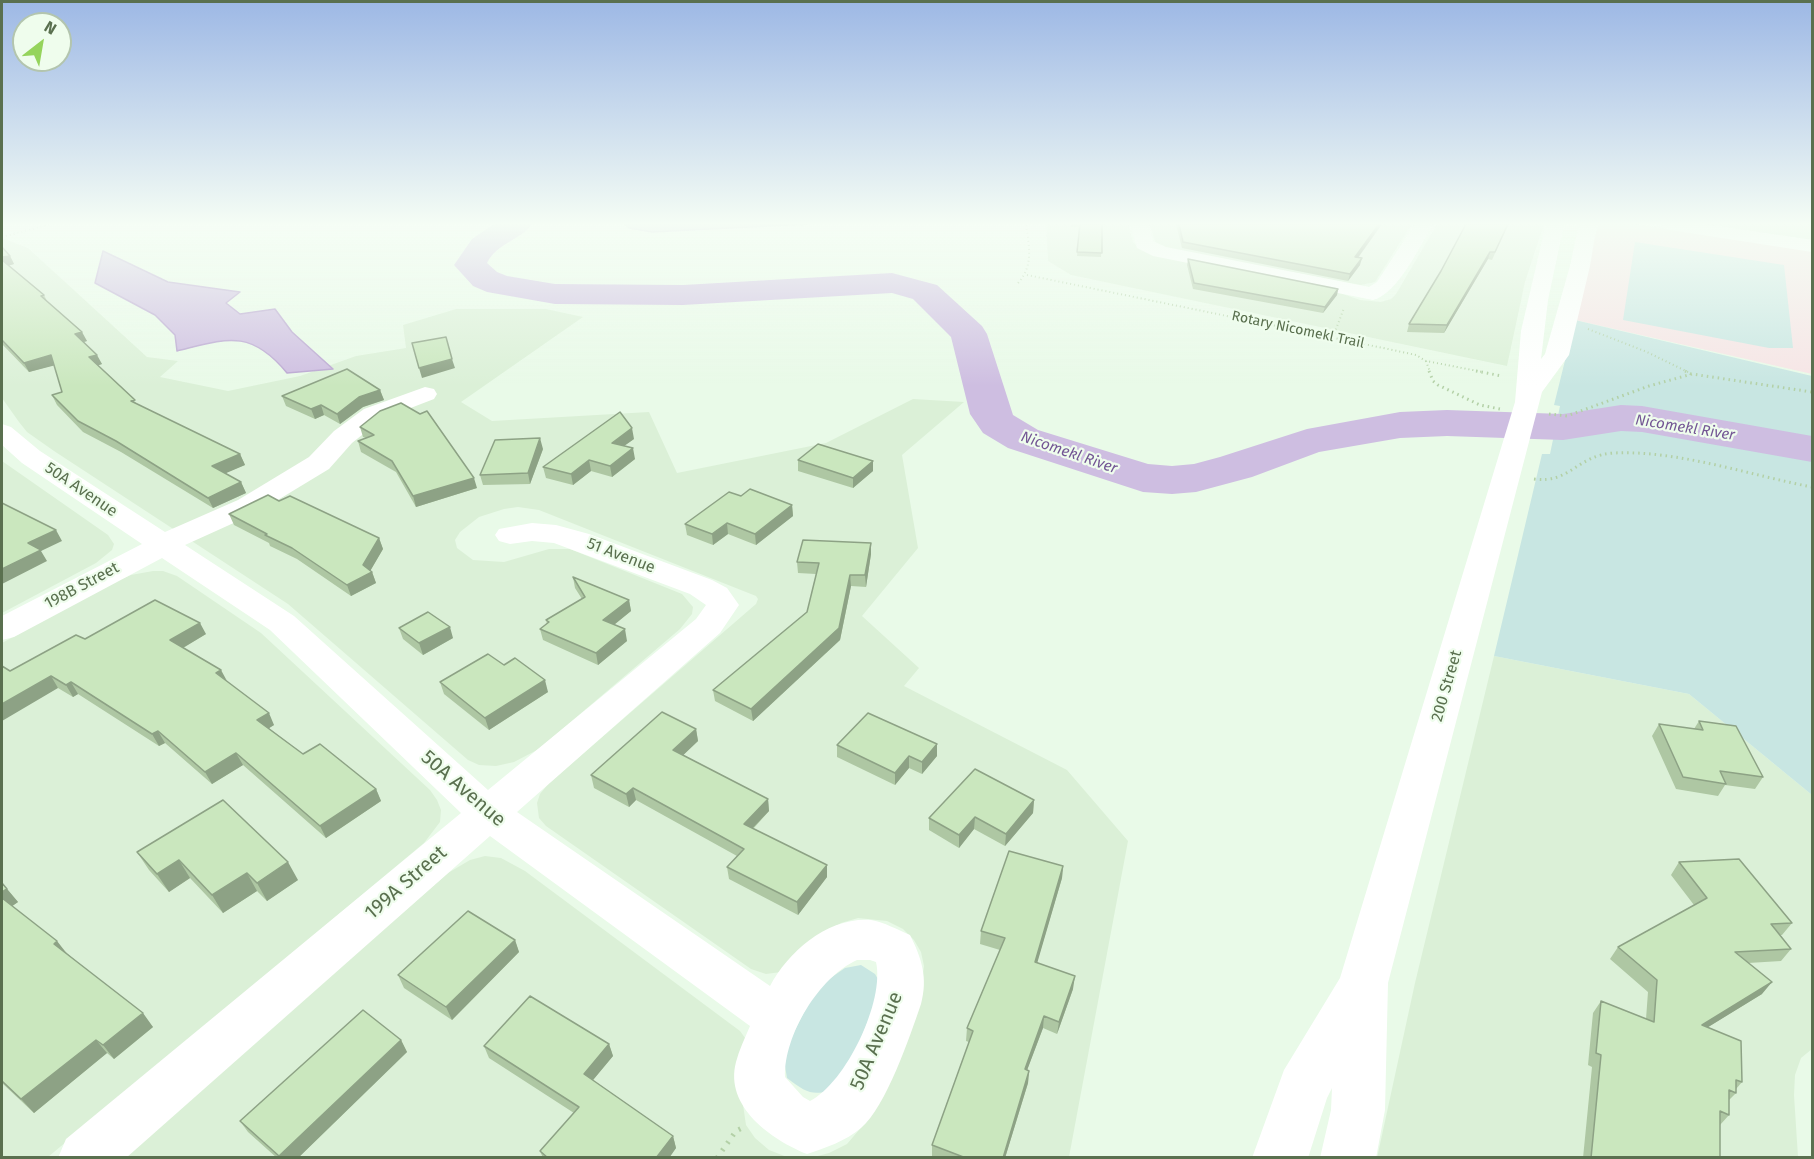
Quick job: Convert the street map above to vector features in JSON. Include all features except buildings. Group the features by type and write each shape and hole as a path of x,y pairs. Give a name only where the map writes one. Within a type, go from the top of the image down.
{"main road":[{"name":"200 Street","path":"1534,402 1529,349 1542,278"},
{"name":"200 Street","path":"1348,1158 1358,1110 1363,983 1514,450 1557,354 1577,278"},
{"name":"200 Street","path":"1280,1158 1303,1088 1363,983"}],"street":[{"path":"1291,278 1373,294 1384,286 1389,278"},
{"path":"163,544 248,506 319,463 343,437 373,414 425,394"},
{"name":"50A Avenue","path":"2,432 31,457 290,629 488,813 777,1018"},
{"name":"51 Avenue","path":"510,535 532,532 556,534 578,540 701,587 716,595 723,605"},
{"name":"198B Street","path":"2,629 163,544"},
{"name":"199A Street","path":"85,1158 708,626 723,605"}],"path":[{"path":"1018,283 1023,278"},
{"name":"Rotary Nicomekl Trail","path":"1047,278 1333,337 1416,355 1426,361 1502,376"},
{"path":"1333,337 1347,301"},
{"path":"1586,328 1647,352 1692,374 1812,392"},
{"path":"1426,361 1435,383 1480,405 1500,409"},
{"path":"1534,402 1567,416 1649,386 1692,374"},
{"path":"1543,481 1553,481 1567,476 1587,458 1609,453 1626,453 1678,460 1812,487"}],"shaded area":[{"path":"2,278 61,278 147,357 178,361 160,377 228,391 300,376 356,356 406,348 403,325 456,309 546,309 583,317 461,402 492,421 649,412 677,473 826,443 913,399 964,402 902,455 918,548 862,616 919,668 904,686 1067,770 1128,841 1069,1157 814,1157 847,1144 869,1115 922,981 924,966 921,952 914,940 903,929 887,921 858,918 841,923 828,931 781,972 766,974 751,969 546,826 539,818 537,803 540,794 549,783 756,604 758,599 756,596 539,510 518,507 479,517 460,532 455,540 457,548 473,560 504,562 549,549 570,549 682,594 693,607 692,614 680,629 539,749 514,762 496,766 479,765 468,760 288,604 27,432 2,398"},
{"path":"96,278 160,278 168,282 240,292 226,303 240,314 275,309 292,332 333,369 287,373 261,349 249,343 237,341 210,343 177,351 175,335 155,315 95,283"},
{"path":"1086,278 1274,278 1360,300 1381,302 1391,299 1405,278 1526,278 1507,366"},
{"path":"1323,278 1377,278 1375,282 1361,285"},
{"path":"1585,278 1812,278 1812,374 1575,320"},
{"path":"1629,278 1785,278 1793,348 1769,348 1623,320"},
{"path":"1575,320 1812,376 1812,795 1689,694 1494,656 1542,454 1550,454 1560,406 1554,405"},
{"path":"2,461 108,535 114,544 112,550 96,563 2,613"},
{"path":"163,571 177,576 261,633 430,790 441,810 440,822 424,843 48,1157 2,1158 2,643 114,582 131,575"},
{"path":"1494,656 1689,694 1812,795 1812,1049 1801,1058 1795,1075 1798,1157 1377,1158 1415,983"},
{"path":"485,856 501,858 525,871 740,1031 748,1042 742,1098 746,1125 755,1138 769,1150 787,1157 121,1158 448,873 470,860"},
{"path":"861,965 875,974 882,986 842,1086 819,1093 807,1091 787,1078 783,1054 816,988 845,968"}],"waterway":[{"name":"Nicomekl River","path":"484,278 499,285 555,294 683,295 892,283 917,288 925,292 969,334 991,414 998,424 1023,439 1143,478 1172,480 1196,478 1236,467 1307,442 1400,425 1447,423 1563,427 1621,418 1642,419 1812,449"}]}
